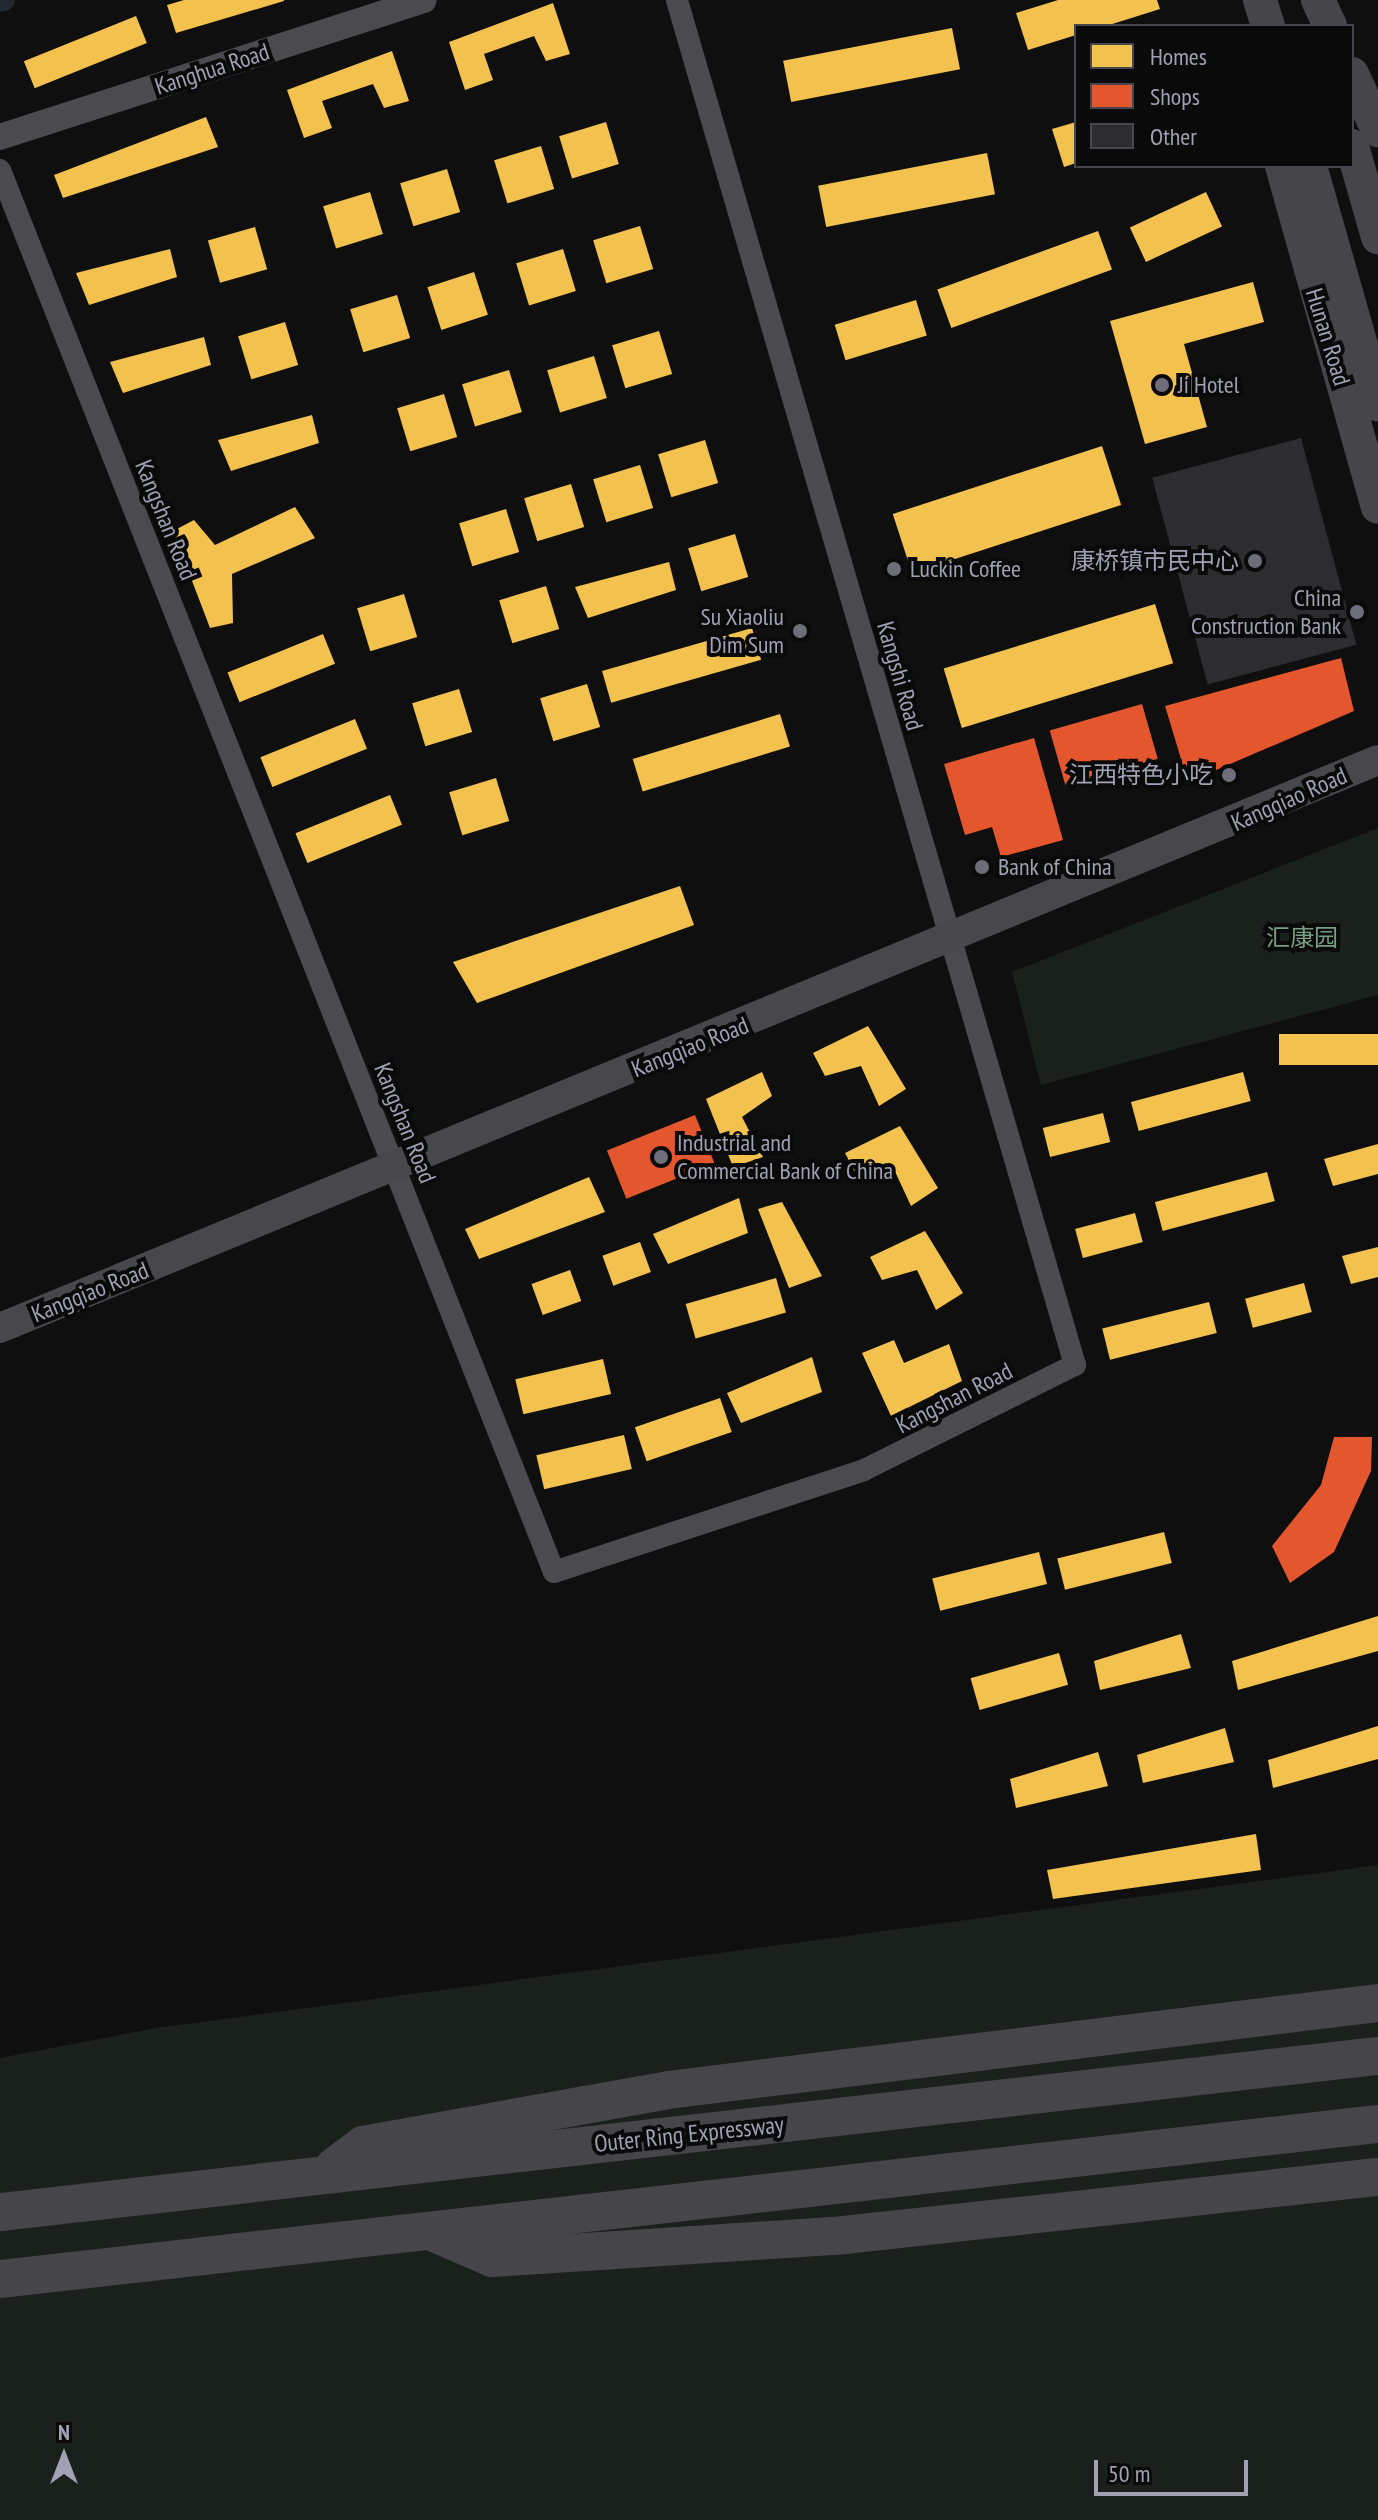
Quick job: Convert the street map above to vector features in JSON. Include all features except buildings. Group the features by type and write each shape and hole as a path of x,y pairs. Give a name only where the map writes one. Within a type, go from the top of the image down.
{"highway":[{"path":"322,2175 363,2145 668,2090 1378,2003"},
{"name":"Outer Ring Expressway","path":"0,2212 1378,2056"},
{"path":"0,2279 1378,2124"},
{"path":"429,2231 492,2258 521,2257 844,2235 1378,2177"}],"main road":[{"path":"1259,0 1261,24"},
{"path":"1259,0 1267,24"},
{"path":"1311,0 1318,24"},
{"path":"1318,0 1329,24"},
{"path":"1354,78 1378,130"},
{"path":"1354,153 1378,237"},
{"name":"Hunan Road","path":"1283,168 1378,507"},
{"path":"1313,178 1378,404"},
{"name":"Kangqiao Road","path":"0,1328 950,942 1378,760"}],"street":[{"name":"Kanghua Road","path":"0,137 423,0"},
{"name":"Kangshi Road","path":"677,0 1075,1365"},
{"name":"Kangshan Road","path":"0,170 554,1572 864,1470 1075,1365"}],"green space":[{"name":"汇康园","path":"1378,828 1378,995 1041,1085 1012,972"},
{"path":"1378,1865 1378,2520 0,2520 0,2058 156,2028"}],"waterway":[{"path":"0,1 4,0"}],"place":[{"name":"Ji Hotel","path":"1162,385"},
{"name":"康桥镇市民中心","path":"1255,561"},
{"name":"Luckin Coffee","path":"894,569"},
{"name":"China Construction Bank","path":"1357,612"},
{"name":"Su Xiaoliu Dim Sum","path":"800,631"},
{"name":"江西特色小吃","path":"1229,775"},
{"name":"Bank of China","path":"982,867"},
{"name":"Industrial and Commercial Bank of China","path":"661,1157"}]}
